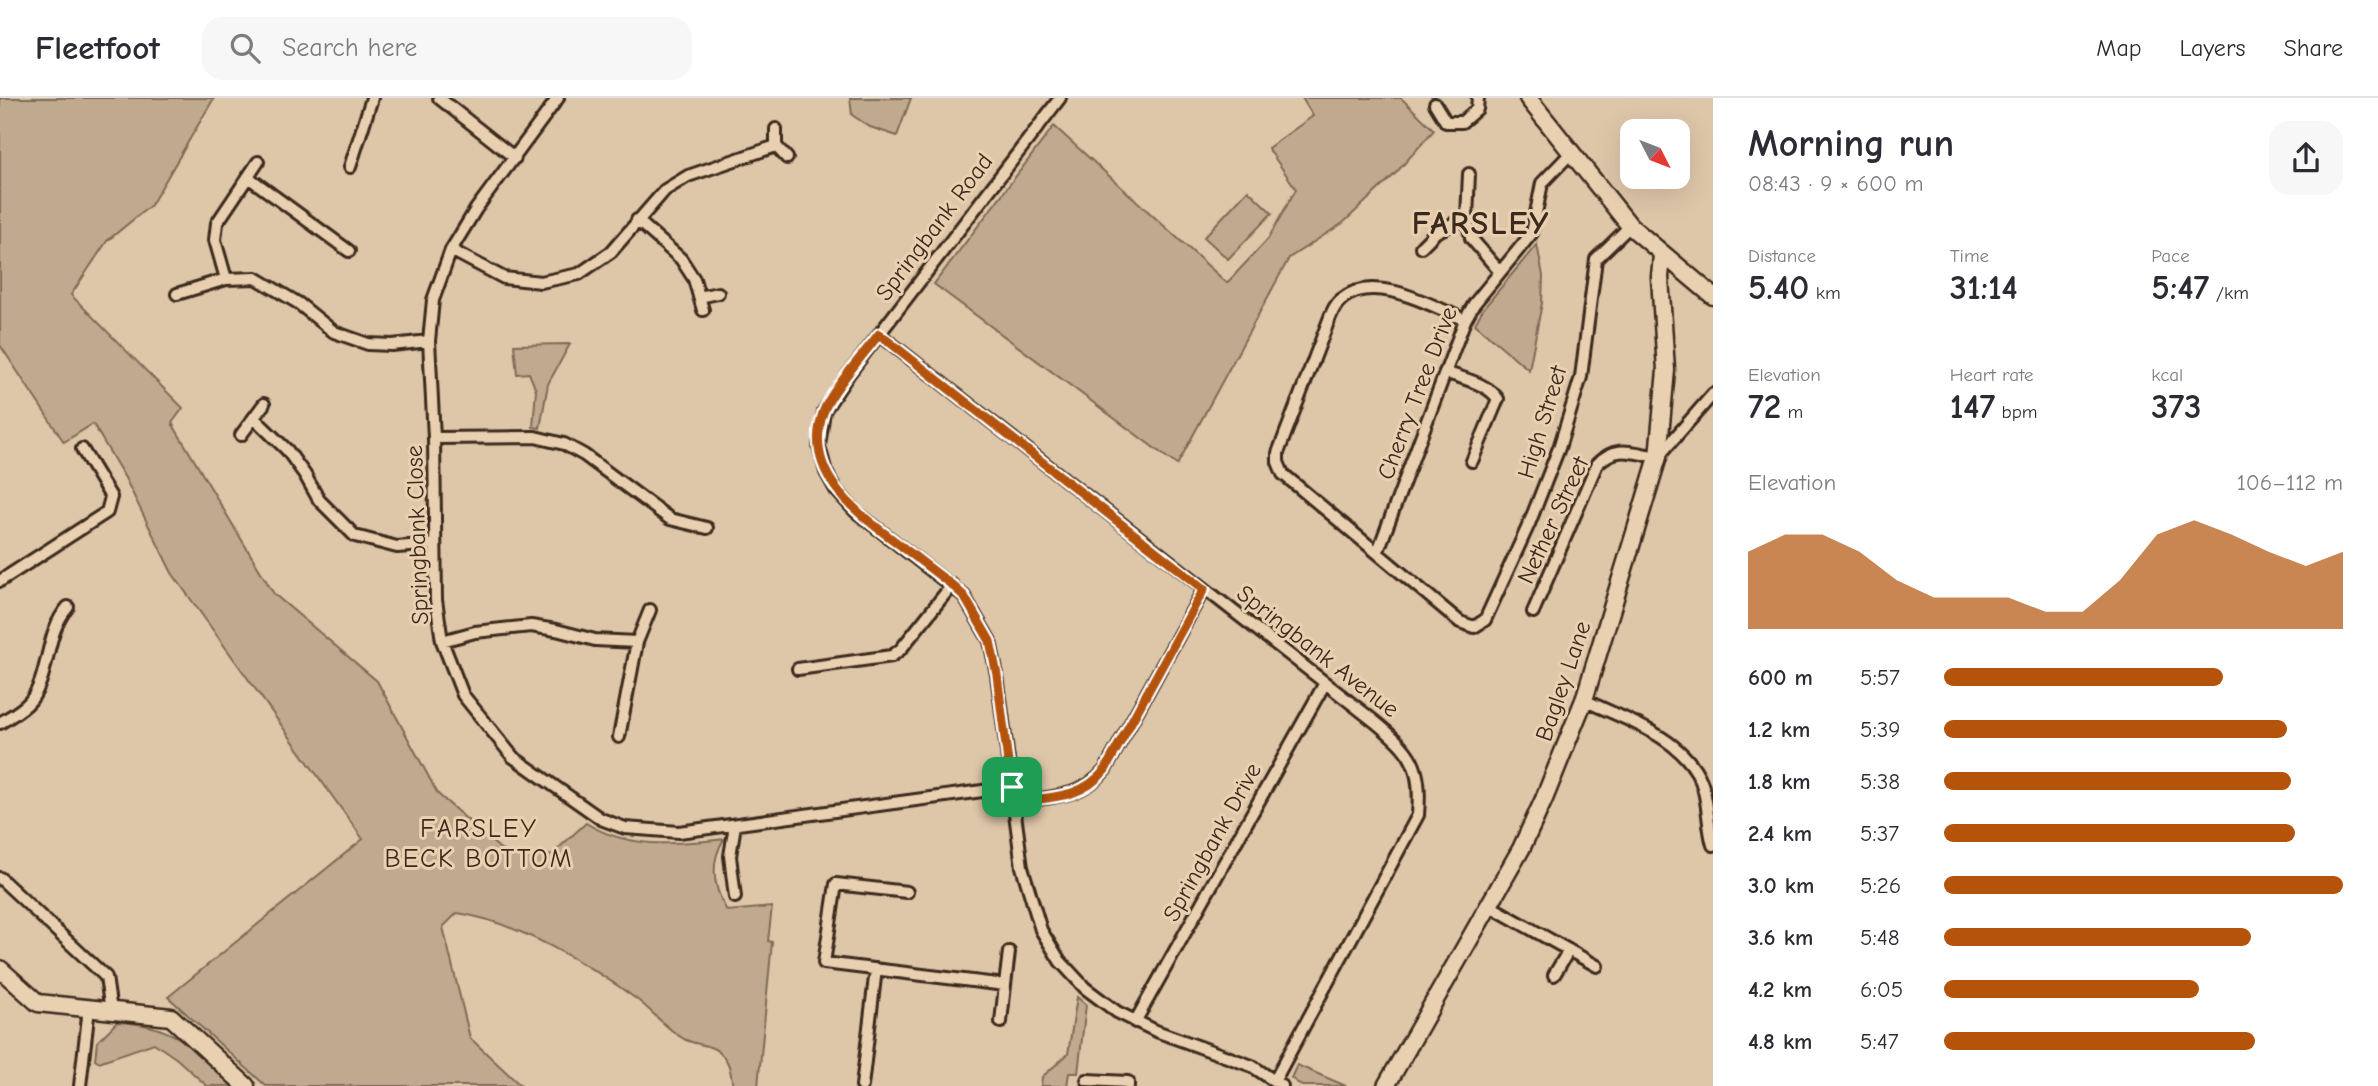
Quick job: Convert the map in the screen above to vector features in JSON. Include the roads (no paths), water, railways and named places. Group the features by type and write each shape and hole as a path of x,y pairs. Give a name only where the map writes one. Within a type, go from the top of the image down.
{"street":[{"path":"350,167 372,98"},
{"path":"439,98 515,158"},
{"name":"Springbank Close","path":"558,98 476,209 451,250 433,300 429,341 434,438 436,600 442,641 463,695 513,757 601,820 625,828 679,832 1012,787"},
{"name":"Springbank Road","path":"1060,98 879,334 824,411 819,446 826,472 836,490 855,511 964,596 990,641 997,675 1022,867 1041,930 1060,961 1085,988 1116,1012 1135,1022 1234,1059 1278,1083"},
{"path":"1435,104 1446,122 1462,122 1477,109 1478,98"},
{"path":"1528,98 1630,226 1713,295"},
{"path":"776,129 776,146 787,158"},
{"path":"451,250 504,278 541,282 579,274 611,252 665,190 688,176 776,146"},
{"name":"Cherry Tree Drive","path":"1378,551 1465,320 1474,304 1532,233 1542,183 1571,153"},
{"path":"226,279 215,240 217,223 258,162"},
{"path":"1469,174 1468,217 1471,238 1500,272"},
{"path":"248,177 349,251"},
{"path":"1421,247 1436,232 1468,217"},
{"path":"637,220 681,259 694,279 703,310"},
{"name":"High Street","path":"1378,551 1460,622 1474,627 1485,620 1529,524 1559,448 1581,377 1596,259 1630,226"},
{"name":"Bagley Lane","path":"1386,1086 1521,849 1584,700 1658,457 1666,370 1661,297 1662,255"},
{"path":"177,294 226,279 256,278 298,303 334,332 368,344 392,345 429,341"},
{"path":"1378,551 1283,474 1278,453 1339,300 1350,293 1370,287 1392,291 1465,320"},
{"path":"699,297 719,293"},
{"name":"Springbank Avenue","path":"879,334 1394,737 1408,753 1420,786 1418,815 1278,1083"},
{"path":"1446,372 1485,387 1498,399 1472,461"},
{"path":"1658,457 1713,394"},
{"path":"241,435 264,404"},
{"path":"254,418 287,450 319,500 355,536 397,547 435,544"},
{"path":"434,438 535,437 564,444 573,447 670,519 707,528"},
{"path":"0,582 107,512 111,497 82,449"},
{"name":"Nether Street","path":"1533,612 1597,464 1609,453 1624,452 1658,457"},
{"path":"797,669 892,656 901,649 952,585"},
{"path":"1013,802 1071,793 1094,783 1105,770 1204,589"},
{"path":"0,723 23,709 33,697 57,622 68,607"},
{"path":"619,737 637,642 650,610"},
{"path":"442,641 475,632 531,626 596,640 637,642"},
{"name":"Springbank Drive","path":"1135,1022 1325,683"},
{"path":"1584,700 1670,742 1690,760 1702,783 1713,845"},
{"path":"734,897 730,856 735,825"},
{"path":"0,878 106,977 111,1011"},
{"path":"907,892 836,884 824,963 1005,985"},
{"path":"1490,906 1597,966"},
{"path":"1555,975 1569,950"},
{"path":"1001,1022 1009,952"},
{"path":"0,969 38,1003 171,1017 246,1086"},
{"path":"862,1086 876,969"},
{"path":"80,1086 89,1009"},
{"path":"1087,1080 1103,1083 1128,1082 1128,1086"}],"district":[{"name":"FARSLEY","path":"1481,223"},
{"name":"FARSLEY BECK BOTTOM","path":"479,844"}]}
